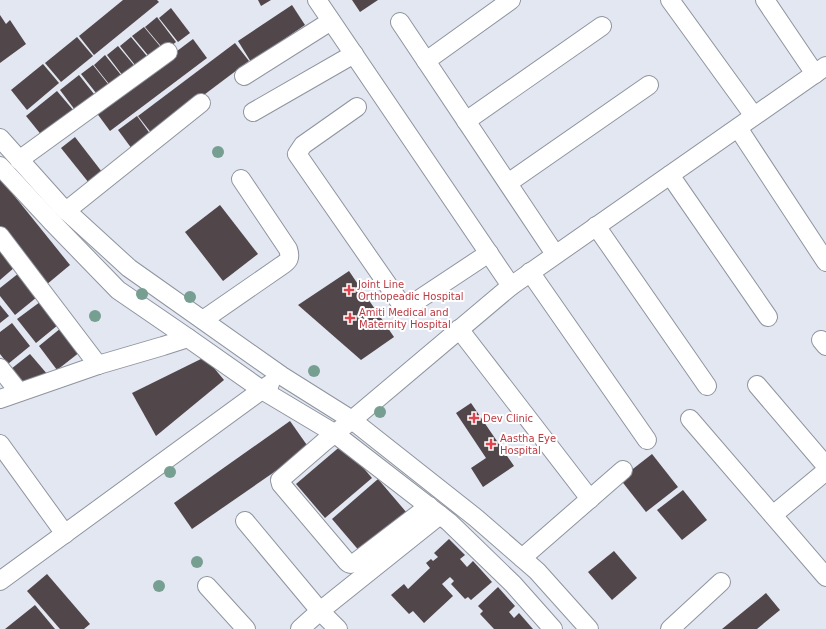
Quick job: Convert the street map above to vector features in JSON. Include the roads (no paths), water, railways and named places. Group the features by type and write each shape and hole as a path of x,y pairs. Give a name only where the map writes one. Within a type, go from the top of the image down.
{"street":[{"path":"426,61 511,0"},
{"path":"670,0 754,116"},
{"path":"434,511 353,564 350,564 281,484 280,480 334,433 352,420 511,286 820,70 765,0"},
{"path":"319,1 331,21 511,286"},
{"path":"244,76 331,21"},
{"path":"400,22 555,254"},
{"path":"466,121 602,26"},
{"path":"19,160 168,52"},
{"path":"253,112 354,54"},
{"path":"508,183 649,86"},
{"path":"66,211 201,103"},
{"path":"357,107 303,145 297,154 399,301 410,306 489,253"},
{"path":"738,128 826,262"},
{"path":"0,138 66,211 129,268 282,376 352,420 476,518 537,571 589,629"},
{"path":"0,166 118,290 262,390 334,433 449,522 514,584 553,629"},
{"path":"670,175 768,316"},
{"path":"203,320 282,266 290,256 288,249 241,179"},
{"path":"596,226 707,386"},
{"path":"0,236 98,365"},
{"path":"530,272 647,440"},
{"path":"459,329 590,499"},
{"path":"0,399 98,365 188,338"},
{"path":"0,368 19,392"},
{"path":"1,579 282,376"},
{"path":"757,384 826,466"},
{"path":"690,419 826,576"},
{"path":"0,444 65,534"},
{"path":"522,558 623,470"},
{"path":"773,515 826,471"},
{"path":"300,629 434,511"},
{"path":"245,521 320,610 338,629"},
{"path":"670,629 721,582"},
{"path":"207,586 246,629"}],"place":[{"name":"Joint Line Orthopeadic Hospital","path":"349,290"},
{"name":"Amiti Medical and Maternity Hospital","path":"350,318"},
{"name":"Dev Clinic","path":"474,418"},
{"name":"Aastha Eye Hospital","path":"491,444"}]}
